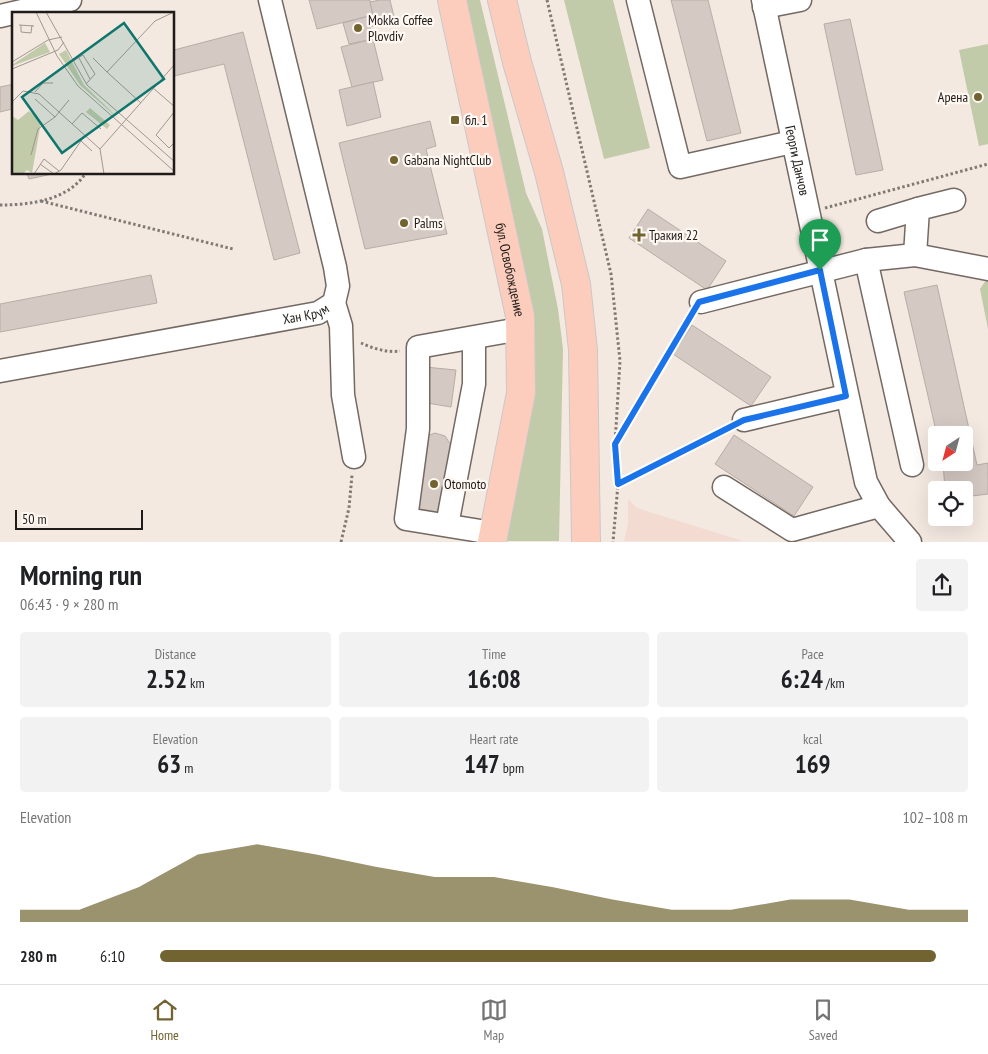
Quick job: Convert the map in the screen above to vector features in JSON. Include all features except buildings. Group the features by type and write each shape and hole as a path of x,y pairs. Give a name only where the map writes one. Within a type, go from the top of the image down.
{"main road":[{"name":"бул. Освобождение","path":"452,0 520,316 521,392 492,537"},
{"path":"502,0 516,62 549,172 576,284 583,350 586,542"}],"street":[{"path":"18,12 70,0"},
{"name":"Хан Крум","path":"0,371 318,313 334,303 338,286 335,267 270,0"},
{"path":"638,0 680,166 792,142"},
{"path":"763,3 800,0"},
{"name":"Георги Данчов","path":"763,3 866,482 879,506 910,542"},
{"path":"878,221 954,200"},
{"path":"915,255 918,209"},
{"path":"701,302 820,270 866,260 915,255 988,269"},
{"path":"866,260 912,465"},
{"path":"334,303 342,326 344,396 354,457"},
{"path":"492,537 447,525 406,519 418,429 418,347 520,329"},
{"path":"447,525 474,384 474,338"},
{"path":"744,420 846,396"},
{"path":"724,487 792,530 879,506"}],"path":[{"path":"547,0 611,274 620,362 615,444 618,484 613,542"},
{"path":"808,213 988,164"},
{"path":"0,205 41,201 77,186 84,175"},
{"path":"41,201 233,249"},
{"path":"615,444 701,302"},
{"path":"342,334 372,348 394,352 418,347"},
{"path":"618,484 744,420"},
{"path":"341,542 349,508 354,457"}],"shaded area":[{"path":"628,499 637,508 743,541 624,541 628,522"}],"green space":[{"path":"461,0 480,0 526,193 542,229 558,309 563,349 559,541 504,541 533,395 534,331"},
{"path":"564,0 613,0 650,148 604,159"},
{"name":"Арена","path":"988,44 988,144 979,146 959,50"},
{"path":"988,277 988,329 980,289"}],"place":[{"name":"Mokka Coffee Plovdiv","path":"358,28"},
{"name":"Арена","path":"978,97"},
{"name":"бл. 1","path":"455,120"},
{"name":"Gabana NightClub","path":"394,160"},
{"name":"Palms","path":"404,223"},
{"name":"Тракия 22","path":"639,235"},
{"name":"Otomoto","path":"434,484"}],"route":[{"path":"820,270 846,396 744,420 618,484 615,444 699,302 820,270"}]}
